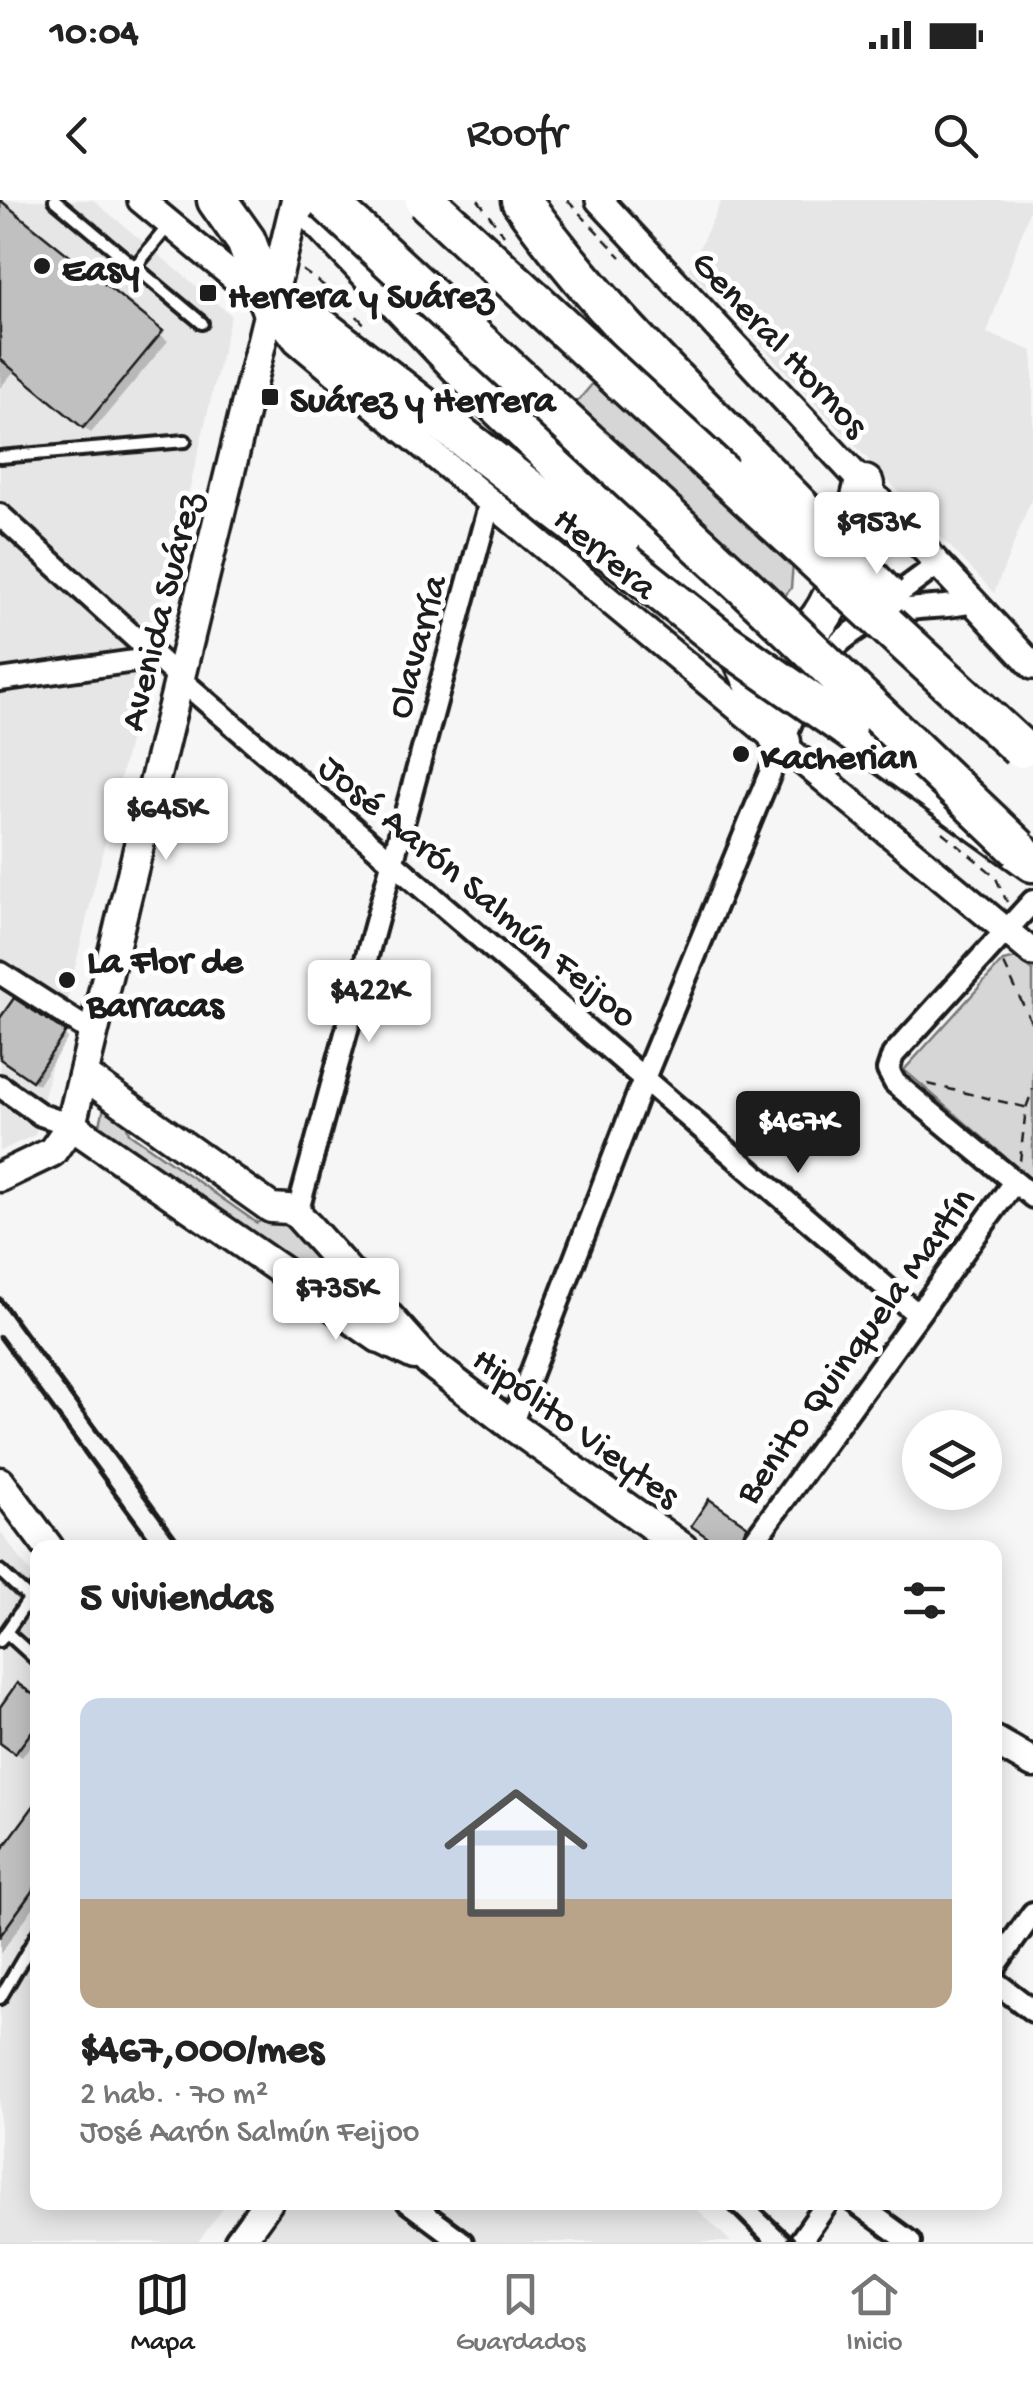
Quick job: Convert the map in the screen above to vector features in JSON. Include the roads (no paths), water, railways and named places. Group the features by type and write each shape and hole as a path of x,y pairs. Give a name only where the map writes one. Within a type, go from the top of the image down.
{"highway":[{"path":"217,200 246,241 270,308 302,313 724,642 1026,856"},
{"path":"299,200 492,400 725,618 781,742"},
{"path":"325,200 744,586 1026,856"},
{"path":"426,200 1027,753"},
{"path":"521,200 546,237 620,325 988,703 1027,753"},
{"path":"725,618 762,638 788,642 801,638 817,624 841,578 864,485"}],"main road":[{"name":"Avenida Suárez","path":"72,1125 299,200"},
{"name":"Hipólito Vieytes","path":"84,1074 271,1208 297,1214 429,1362 672,1540"},
{"name":"Hipólito Vieytes","path":"72,1125 379,1338 429,1362"},
{"path":"0,1177 52,1152 72,1125"},
{"path":"0,1482 43,1540"},
{"path":"1002,1745 1033,1763"},
{"path":"240,2242 262,2210"}],"street":[{"name":"Herrera","path":"140,200 270,308 297,341 1033,953"},
{"name":"General Hornos","path":"599,200 1033,666"},
{"name":"Olavarría","path":"297,1214 490,502"},
{"name":"José Aarón Salmún Feijoo","path":"0,515 180,679 917,1314"},
{"path":"511,1425 645,1076 781,742 821,663 887,601 937,565"},
{"path":"849,636 892,612 972,602"},
{"path":"0,680 156,658"},
{"path":"1033,901 893,1055 888,1070 895,1084 1033,1198"},
{"path":"0,973 95,1034"},
{"path":"0,1086 41,1114 72,1125"},
{"name":"Benito Quinquela Martín","path":"755,1540 1014,1182"},
{"path":"1002,1956 1033,1913"},
{"path":"1002,1987 1033,2011"},
{"path":"419,2210 462,2242"},
{"path":"800,2242 822,2210"},
{"path":"867,2210 910,2242"}],"lane":[{"path":"55,200 202,323"},
{"path":"136,267 170,224"},
{"path":"0,457 185,440"},
{"path":"0,1571 29,1598 3,1636 30,1656"},
{"path":"0,1998 30,1947"}],"railway":[{"path":"0,1299 177,1540"},
{"path":"0,1337 149,1540"},
{"path":"730,2210 762,2242"},
{"path":"762,2210 796,2242"}],"place":[{"name":"Easy","path":"42,266"},
{"name":"Herrera y Suárez","path":"208,293"},
{"name":"Suárez y Herrera","path":"270,397"},
{"name":"Kacherian","path":"741,754"},
{"name":"La Flor de Barracas","path":"67,980"}]}
